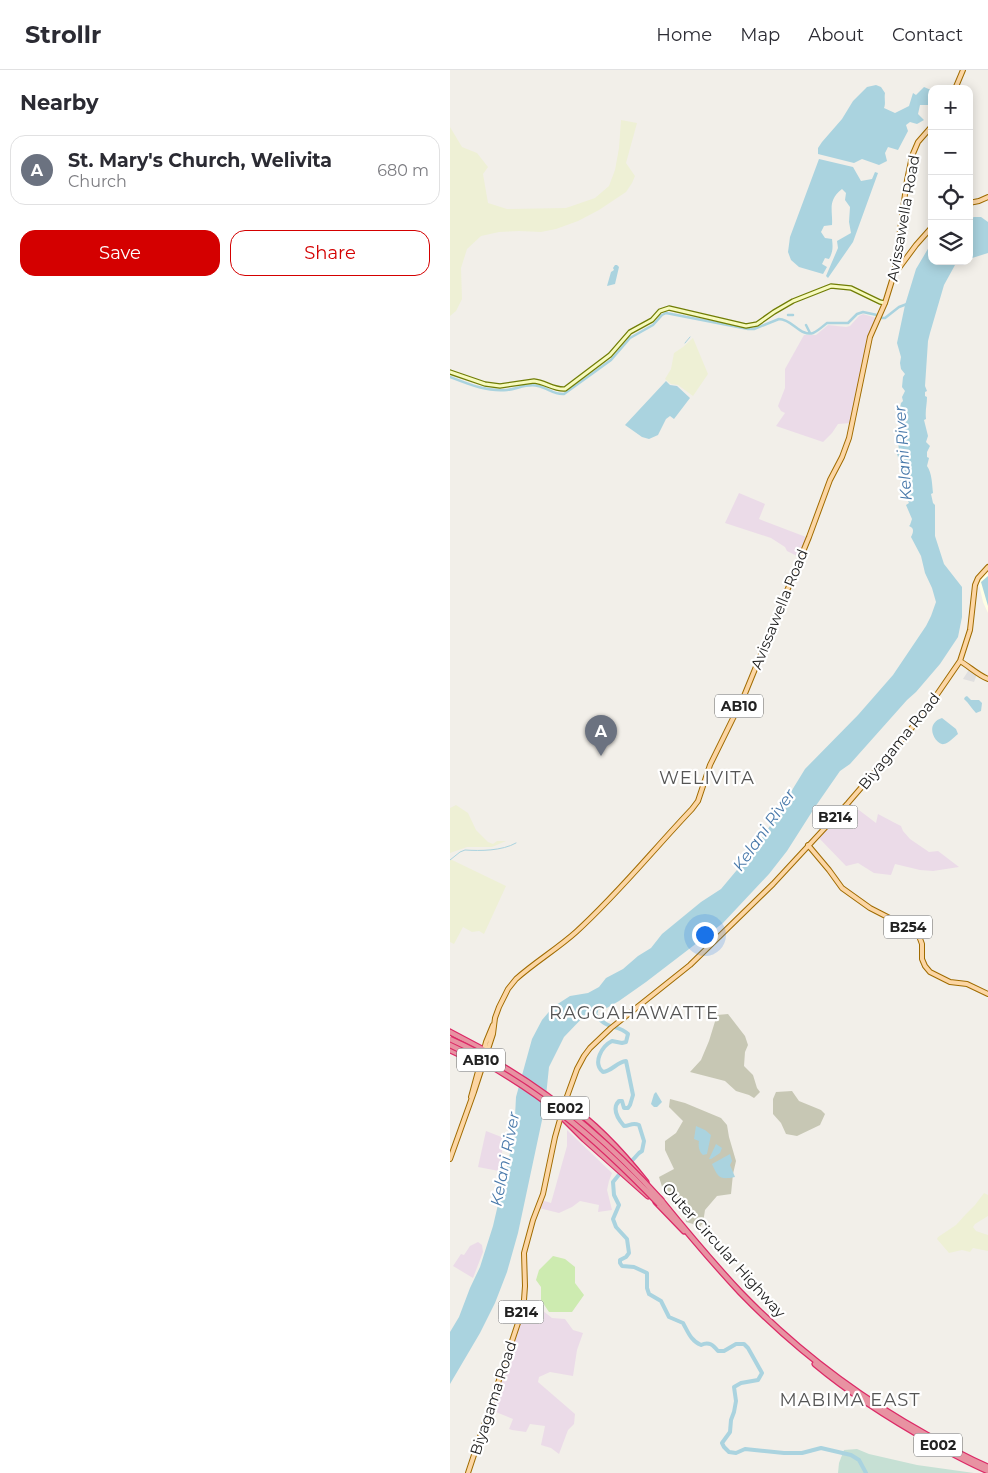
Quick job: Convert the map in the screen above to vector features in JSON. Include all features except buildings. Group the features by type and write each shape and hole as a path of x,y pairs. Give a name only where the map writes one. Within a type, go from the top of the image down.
{"highway":[{"path":"450,1032 484,1050"},
{"name":"Outer Circular Highway","path":"450,1039 513,1072 562,1106 616,1152 705,1254 798,1348 890,1416 952,1453 988,1471"},
{"name":"Outer Circular Highway","path":"450,1045 504,1074 559,1111 613,1157 660,1203"},
{"path":"450,1050 480,1064"},
{"path":"567,1104 605,1135 625,1156 660,1203"},
{"path":"563,1118 584,1139 660,1203"},
{"path":"561,1125 570,1126"},
{"name":"Outer Circular Highway","path":"890,1416 988,1467"}],"main road":[{"path":"957,85 963,70"},
{"name":"Avissawella Road","path":"450,1159 493,1034 501,1002 513,982 576,932 620,889 698,801 710,765 744,696 809,537 830,480 846,447 853,424 870,337 885,303 894,274 910,166 918,142 928,130"},
{"path":"973,202 988,197"},
{"name":"AB10","path":"894,274 928,232"},
{"path":"450,372 485,384 500,386 534,381 560,390 565,389 610,355 626,335 652,320 660,310 669,308 746,326 758,324 793,301 831,286 851,288 885,303"},
{"name":"Biyagama Road","path":"553,1148 577,1070 590,1048 611,1028 703,953 773,884 848,803 932,704 960,661 970,630 975,585 978,578 988,567"},
{"path":"960,661 980,676 988,679"},
{"name":"B254","path":"808,845 842,888 870,908 917,934 921,941 924,962 932,974 950,982 967,984 988,994"},
{"name":"Avissawella Road","path":"471,1099 490,1030 495,1022"},
{"name":"Biyagama Road","path":"468,1473 521,1314 526,1286 524,1253 533,1220 543,1194 565,1102 574,1079"}],"shaded area":[{"path":"621,120 637,123 626,163 635,176 626,192 599,210 578,221 556,229 541,232 499,232 481,236 467,249 461,268 462,299 456,311 450,316 450,127 462,147 477,153 488,167 483,174 488,203 507,209 566,208 595,198 609,186 615,170 619,148"},
{"path":"863,314 876,318 866,345 851,423 838,424 823,442 776,426 785,413 778,406 785,388 785,369 804,335 816,335 828,325 850,326"},
{"path":"693,338 708,374 693,396 678,385 671,384 665,379 671,369 674,353"},
{"path":"739,493 765,504 759,519 806,537 799,557 787,551 785,547 771,538 725,523"},
{"path":"988,567 988,613 983,602 978,580"},
{"path":"970,668 977,674 974,682 963,679"},
{"path":"851,804 876,823 878,814 901,826 910,839 929,852 938,851 959,867 933,871 895,864 891,875 874,873 858,863 846,866 818,837"},
{"path":"456,805 468,813 476,830 488,842 493,844 497,841 506,841 492,847 467,847 450,853 450,808"},
{"path":"450,859 506,886 484,934 479,931 472,932 463,927 454,944 450,942"},
{"path":"728,1014 745,1036 748,1045 745,1052 744,1066 753,1075 760,1092 754,1098 736,1091 725,1081 690,1072 701,1060 717,1015"},
{"path":"792,1091 799,1101 821,1110 825,1114 820,1125 797,1136 786,1134 781,1123 773,1114 773,1099 776,1092"},
{"path":"670,1099 721,1118 727,1125 736,1161 731,1194 717,1196 705,1210 703,1223 699,1228 686,1222 682,1201 663,1190 659,1177 674,1169 665,1150 665,1141 676,1133 683,1121 669,1107"},
{"path":"567,1130 612,1173 607,1190 612,1210 598,1212 599,1205 580,1201 559,1213 539,1208 541,1200 551,1203 567,1146"},
{"path":"486,1131 504,1138 499,1171 478,1167"},
{"path":"984,1193 988,1195 988,1216 973,1227 976,1231 988,1235 988,1251 973,1248 970,1252 962,1250 949,1253 937,1239 938,1237 956,1225"},
{"path":"478,1242 482,1245 483,1252 473,1278 453,1266 461,1254 464,1255 470,1246"},
{"path":"526,1302 537,1306 552,1318 565,1319 573,1330 583,1333 577,1350 573,1376 550,1372 539,1377 538,1382 575,1414 574,1424 568,1430 559,1454 551,1448 541,1445 545,1426 530,1424 526,1432 512,1430 509,1429 513,1419 491,1410"},
{"path":"857,1449 869,1454 917,1465 974,1473 838,1473 839,1463 844,1450"}],"green space":[{"path":"553,1256 565,1259 575,1267 575,1283 584,1295 572,1312 549,1312 541,1300 541,1287 536,1280 539,1270"}],"water":[{"path":"876,85 881,87 885,93 884,108 895,113 909,106 913,93 916,95 924,87 928,89 928,105 920,105 918,114 924,120 917,124 910,122 906,125 908,131 898,150 888,147 885,153 887,161 879,165 862,159 854,163 818,154 818,148 822,142 842,119 853,101 867,87"},
{"path":"819,159 853,167 861,181 872,179 875,172 878,173 853,242 828,278 826,276 838,248 837,241 851,233 849,222 850,207 845,200 846,193 842,189 834,198 832,225 824,226 821,232 825,238 832,239 833,245 829,259 825,258 822,264 827,267 823,274 799,267 791,260 788,252 790,237"},
{"path":"973,217 981,217 988,222 988,253 973,258 973,220"},
{"name":"Kelani River","path":"928,249 928,265 955,265 944,285 928,341 925,386 927,391 925,392 927,397 926,419 924,420 928,436 926,442 930,446 927,452 927,457 929,458 927,466 931,475 933,493 931,494 935,505 935,536 944,564 962,587 962,617 958,637 940,664 916,692 850,764 840,771 787,851 769,874 723,923 619,1001 605,1009 588,1012 564,1037 549,1067 545,1106 518,1233 507,1272 495,1303 480,1333 450,1384 450,1332 459,1317 480,1267 493,1226 514,1136 516,1097 532,1039 542,1020 553,1007 570,996 588,993 599,987 606,978 623,969 651,948 662,934 701,902 721,889 752,852 805,769 858,715 893,675 931,616 936,602 921,556 911,537 913,529 909,526 912,519 906,505 909,503 900,478 900,463 897,454 899,450 898,443 901,440 899,435 902,433 901,425 903,418 901,417 902,412 900,408 905,391 902,387 905,374 901,369 901,357 897,343 905,305 916,269"},
{"path":"615,265 619,267 615,284 607,286 611,272 614,270"},
{"path":"666,381 670,385 677,386 690,398 674,419 670,416 666,419 658,435 649,439 642,437 625,425"},
{"path":"988,576 988,606 981,582"},
{"path":"967,696 971,700 979,700 982,703 981,711 976,713 964,699"},
{"path":"942,718 956,729 958,734 944,744 938,742 932,729 936,721"},
{"path":"656,1092 662,1102 657,1107 654,1107 651,1104"},
{"path":"696,1126 711,1135 707,1154 702,1154 699,1149 699,1141 694,1139"},
{"path":"716,1144 722,1148 720,1153 709,1159"},
{"path":"730,1154 732,1161 730,1165 735,1177 720,1177 712,1164"}],"waterway":[{"path":"450,377 492,390 507,390 534,385 564,394 611,360 630,338 653,325 666,313 748,329 754,329 779,319 809,334 827,323 848,323 857,314 863,312 885,318 899,307 907,304"},
{"path":"788,315 793,315"},
{"path":"806,325 810,333"},
{"path":"685,343 690,337"},
{"path":"450,860 465,850 498,849 516,843"},
{"path":"592,1008 603,1022 628,1034 626,1042 612,1041 608,1043 600,1055 598,1064 603,1072 626,1061 633,1095 628,1108 624,1108 622,1101 619,1101 615,1111 624,1126 639,1125 644,1141 642,1151 629,1164"},
{"path":"622,1171 613,1182 614,1195 619,1205 613,1219 616,1227 627,1239 629,1253 620,1260 622,1266 634,1267 647,1273 649,1294 661,1301 669,1317 683,1323 695,1341 701,1345 711,1344 718,1351 724,1351 736,1344 744,1344 762,1373 758,1380 741,1383 734,1387 736,1401 730,1432 722,1443 724,1447 729,1452 736,1453 745,1449 802,1453 821,1448 851,1455 859,1460 866,1473"}],"place":[{"name":"St. Mary's Church, Welivita","path":"601,756"}],"district":[{"name":"WELIVITA","path":"707,778"},
{"name":"RAGGAHAWATTE","path":"634,1013"},
{"name":"MABIMA EAST","path":"850,1400"}]}
